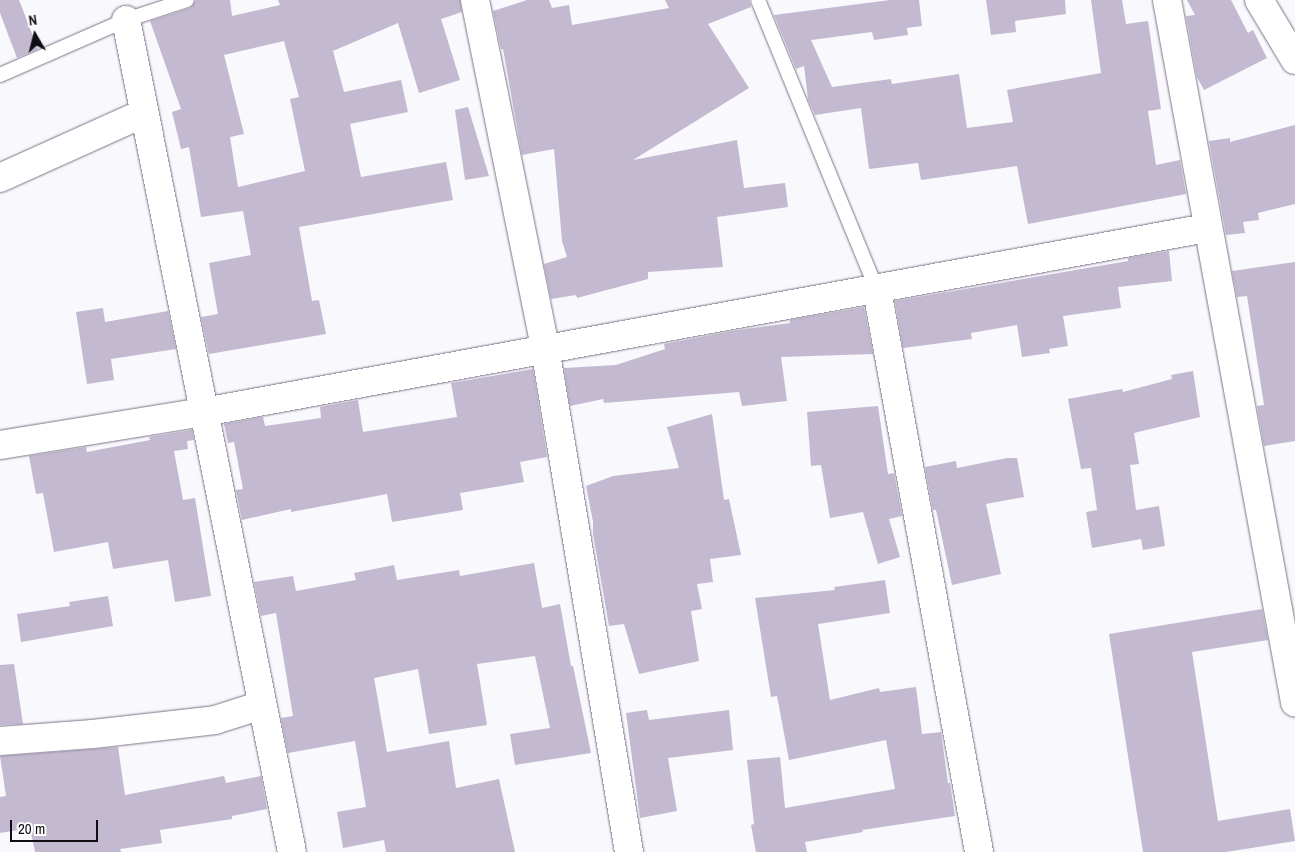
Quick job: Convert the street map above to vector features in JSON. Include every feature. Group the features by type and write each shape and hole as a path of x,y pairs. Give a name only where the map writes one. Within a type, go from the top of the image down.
{"street":[{"path":"475,0 545,348 629,852"},
{"path":"1167,0 1207,228 1295,702"},
{"path":"1258,0 1295,60"},
{"path":"126,20 292,852"},
{"path":"0,178 144,113"},
{"path":"0,445 204,412 1207,228"},
{"path":"877,290 979,852"},
{"path":"0,741 93,734 215,720 262,705"}],"lane":[{"path":"0,75 126,20 186,0"},
{"path":"758,0 877,290"}],"building":[{"path":"0,0 19,0 38,49 17,58 0,13"},
{"path":"196,0 230,0 232,16 280,5 278,0 460,0 462,12 441,19 460,80 419,93 398,23 333,51 344,92 401,80 408,112 350,124 361,177 446,162 453,200 299,227 312,301 319,300 326,334 209,354 201,317 218,314 209,263 251,255 243,211 201,217 189,147 181,149 172,112 181,109 150,21 190,8","holes":["284,41 299,97 290,99 305,171 238,187 230,137 244,134 224,55"]},
{"path":"527,0 549,0 552,8 569,5 572,25 669,8 665,0 749,0 751,7 708,24 749,88 633,160 737,140 744,188 785,183 788,207 717,217 723,267 648,272 648,279 577,298 576,295 551,299 544,264 567,257 562,241 554,149 522,155 503,49 501,49 493,11"},
{"path":"890,0 919,0 922,26 907,28 908,35 874,40 872,32 811,40 832,87 891,79 892,84 959,74 967,128 1013,122 1007,90 1101,73 1091,0 1122,0 1126,24 1148,21 1161,109 1148,111 1156,165 1180,160 1186,194 1028,224 1017,166 921,180 918,163 869,169 861,108 815,115 808,99 804,66 796,69 774,15"},
{"path":"986,0 1065,0 1066,14 1015,21 1016,32 991,35"},
{"path":"1187,0 1231,0 1248,33 1253,30 1267,58 1204,90 1197,77 1186,16 1195,15"},
{"path":"468,107 489,176 465,180 455,110"},
{"path":"1295,125 1295,204 1258,213 1259,220 1243,222 1245,233 1226,235 1209,141 1230,138 1230,142"},
{"path":"1169,251 1172,281 1118,287 1121,308 1063,316 1068,346 1049,349 1050,353 1022,357 1017,325 971,333 972,339 903,348 895,301 1128,261 1128,258"},
{"path":"1295,262 1295,441 1264,446 1257,406 1264,405 1247,296 1237,297 1232,271"},
{"path":"864,307 873,354 781,357 787,401 742,406 739,392 604,403 603,399 570,406 564,368 616,365 665,349 664,344 738,330 790,323 790,320"},
{"path":"103,308 105,322 168,311 176,349 111,359 114,380 87,384 76,312"},
{"path":"533,369 547,457 520,462 524,482 460,493 463,510 392,522 387,494 291,512 291,509 242,520 236,490 243,489 234,442 228,443 224,424 263,417 265,426 321,418 320,407 358,400 363,432 457,417 451,383"},
{"path":"1193,371 1200,417 1134,433 1139,464 1130,465 1136,510 1159,506 1165,546 1143,550 1141,539 1092,548 1086,512 1097,510 1091,468 1081,469 1068,399 1122,389 1123,392 1172,379 1171,375"},
{"path":"878,406 888,474 894,473 902,516 889,519 900,557 878,564 863,512 830,518 821,465 811,466 807,412"},
{"path":"712,414 724,500 729,499 741,555 710,559 713,582 697,584 702,609 691,611 699,661 639,674 624,624 609,626 586,486 613,476 679,468 667,427"},
{"path":"192,430 194,440 187,441 188,449 174,451 183,500 195,498 211,596 175,602 168,560 113,569 108,542 54,552 43,493 36,494 29,456 86,447 87,452 150,440 149,437"},
{"path":"1007,458 1017,458 1024,497 986,504 1001,574 952,585 936,510 933,510 925,467 956,461 957,468"},
{"path":"534,563 542,608 560,604 571,666 573,666 591,753 515,765 510,734 550,728 535,656 477,664 487,725 429,734 418,669 374,678 387,752 449,741 456,788 499,779 515,852 386,852 384,840 343,848 337,812 366,807 355,741 288,753 281,718 293,716 276,613 261,616 254,582 293,576 296,591 356,580 354,573 394,565 397,580 459,570 460,576"},
{"path":"885,580 890,613 818,624 830,700 879,688 880,692 916,687 922,734 941,732 955,816 862,830 863,832 805,842 807,852 756,852 751,825 754,824 747,760 780,757 785,808 895,789 886,740 789,760 777,696 771,697 755,598 835,590 834,587"},
{"path":"108,596 113,626 21,642 17,614 70,606 69,602"},
{"path":"1262,609 1268,640 1192,652 1218,821 1290,809 1295,841 1226,852 1143,852 1109,634"},
{"path":"14,664 23,724 0,725 0,665"},
{"path":"647,710 649,720 729,710 733,750 668,758 677,811 640,818 626,713"},
{"path":"118,747 125,795 224,776 226,783 261,776 267,809 232,816 232,819 160,830 162,843 120,849 121,852 35,852 30,828 0,833 0,797 6,796 0,756"}]}
